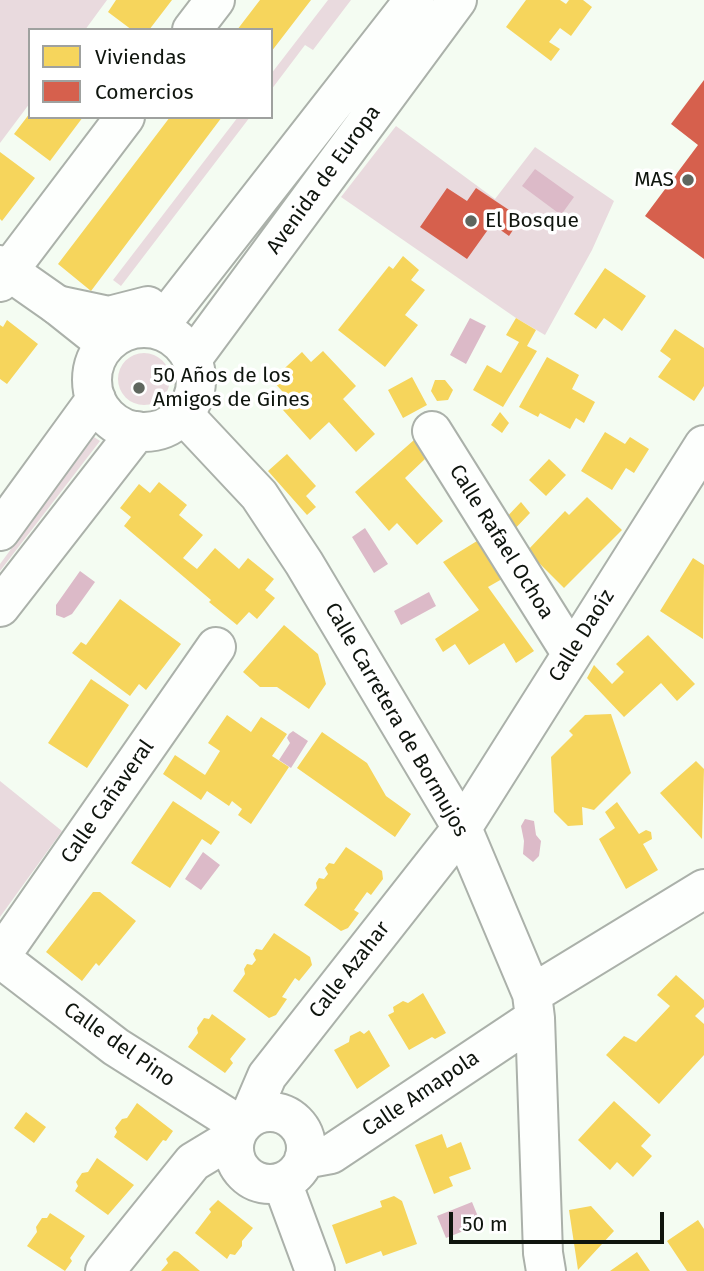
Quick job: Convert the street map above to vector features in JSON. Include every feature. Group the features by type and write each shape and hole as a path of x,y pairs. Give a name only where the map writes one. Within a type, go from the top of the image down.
{"street":[{"path":"194,28 215,0"},
{"name":"Avenida de Europa","path":"157,329 414,0"},
{"name":"Avenida de Europa","path":"192,359 457,0"},
{"path":"106,344 57,305 3,273 123,119"},
{"path":"57,305 109,316 152,304 200,273"},
{"path":"142,327 157,329 184,345 192,359 196,373 191,402 183,414 170,425 154,431 137,432 124,428 112,421 96,399 92,385 97,356 116,335 142,327"},
{"path":"0,531 96,399"},
{"name":"Calle Carretera de Bormujos","path":"183,414 259,495 304,563 462,828 533,1006 545,1271"},
{"name":"Calle Rafael Ochoa","path":"432,431 571,653"},
{"path":"0,607 137,432"},
{"name":"Calle Daoíz","path":"462,828 704,445"},
{"name":"Calle Cañaveral","path":"0,957 216,647"},
{"name":"Calle Azahar","path":"242,1127 267,1076 462,828"},
{"name":"Calle Amapola","path":"293,1170 331,1154 533,1006 704,889"},
{"name":"Calle del Pino","path":"0,957 116,1047 242,1127"},
{"path":"105,1271 192,1162 242,1127 270,1112 291,1119 304,1137 293,1170 315,1271"},
{"path":"242,1127 234,1148 240,1169 259,1183 293,1170"}],"shaded area":[{"path":"0,0 107,0 86,28 28,28 28,106 0,143"},
{"path":"328,0 351,0 313,50 305,45 273,87 273,71"},
{"path":"236,119 248,119 121,286 113,280"},
{"path":"396,126 495,199 535,147 614,201 592,250 545,335 516,318 341,197"},
{"path":"535,169 574,197 561,215 522,186"},
{"path":"470,318 486,326 466,364 450,355"},
{"path":"144,353 154,355 162,361 168,369 168,389 162,397 154,403 144,405 134,403 126,397 120,389 118,379 120,369 126,361 134,355"},
{"path":"94,437 100,441 0,571 0,564"},
{"path":"365,528 388,564 374,573 352,537"},
{"path":"80,571 95,582 72,614 64,618 56,615 56,605"},
{"path":"429,592 436,606 401,625 394,611"},
{"path":"293,731 308,741 291,768 279,760 290,743 287,738"},
{"path":"0,781 62,831 0,917"},
{"path":"525,819 534,821 536,835 541,841 539,856 533,862 523,854 521,826"},
{"path":"203,852 220,865 201,890 185,879"},
{"path":"472,1202 481,1224 446,1238 437,1216"}],"building: Viviendas":[{"path":"116,0 172,0 151,28 129,28 108,12"},
{"path":"260,0 311,0 273,49 273,28 239,28"},
{"path":"526,0 560,0 566,4 569,0 583,0 592,7 571,36 560,28 549,42 560,49 551,61 506,27"},
{"path":"28,116 28,119 82,119 50,161 14,134"},
{"path":"168,119 220,119 91,291 58,264"},
{"path":"0,152 35,178 2,221 0,219"},
{"path":"403,256 419,270 411,280 425,290 405,315 418,325 385,367 338,330 389,266 393,269"},
{"path":"605,268 646,296 622,331 604,318 596,329 574,314"},
{"path":"516,318 536,330 527,346 537,351 503,407 473,390 487,365 501,373 519,342 506,335"},
{"path":"7,320 38,344 7,384 0,379 0,325 3,327"},
{"path":"675,329 704,348 704,386 694,401 658,377 671,359 660,351"},
{"path":"323,351 356,386 343,399 375,434 356,452 329,422 310,440 283,410 292,402 272,380 302,352 311,362"},
{"path":"547,357 579,375 572,389 595,402 584,423 576,418 570,429 540,413 538,417 519,407"},
{"path":"412,377 427,405 403,418 388,390"},
{"path":"435,380 445,380 453,390 448,400 437,401 431,391"},
{"path":"500,412 509,423 502,433 491,425"},
{"path":"605,432 625,444 630,437 649,449 634,473 626,468 612,490 581,471"},
{"path":"414,440 425,459 405,478 443,521 417,545 397,523 389,531 355,492"},
{"path":"287,454 316,486 306,496 316,507 307,515 268,471"},
{"path":"549,459 566,475 546,496 529,480"},
{"path":"159,482 187,505 179,515 203,535 183,558 197,569 215,548 239,569 248,558 274,579 265,590 275,598 257,619 249,612 237,625 124,526 131,517 120,508 139,484 150,493"},
{"path":"587,497 622,530 564,588 527,551 565,511 569,515"},
{"path":"521,502 530,513 509,535 502,522"},
{"path":"477,541 502,579 488,587 534,651 516,663 504,643 469,665 455,644 443,652 435,639 479,610 443,562"},
{"path":"693,558 704,565 703,639 660,611"},
{"path":"120,599 181,644 146,690 139,684 130,696 72,653 81,642 86,645"},
{"path":"284,625 318,654 326,684 309,709 277,687 260,687 243,672"},
{"path":"648,635 695,684 677,701 661,683 624,717 587,678 594,665 612,684 624,672 616,664"},
{"path":"91,679 129,705 87,768 48,743"},
{"path":"611,714 631,773 594,810 582,807 583,825 568,826 554,812 551,757 573,735 569,731 585,715"},
{"path":"227,715 251,732 261,717 287,734 272,756 289,767 251,824 238,815 242,809 232,801 229,806 207,791 201,800 163,774 175,755 205,775 220,751 208,743"},
{"path":"322,732 367,763 386,796 411,814 395,837 297,768"},
{"path":"696,761 704,769 702,839 660,793"},
{"path":"173,801 220,832 211,845 202,839 170,888 131,863"},
{"path":"617,802 639,834 646,830 651,832 652,839 643,844 658,870 626,889 599,839 615,828 605,812"},
{"path":"346,847 382,871 383,879 371,895 367,892 354,910 359,913 348,928 341,931 304,905 317,888 319,878 324,879 328,874 325,868 329,863 334,864"},
{"path":"93,892 100,892 136,921 99,966 96,963 82,981 46,952"},
{"path":"274,933 310,957 312,965 299,981 295,978 282,997 287,999 276,1015 269,1018 233,991 245,974 247,964 252,965 256,960 253,954 256,949 262,950"},
{"path":"676,975 704,1000 704,1007 695,1016 704,1024 704,1055 659,1104 606,1055 624,1036 636,1042 670,1006 657,995"},
{"path":"423,993 446,1033 435,1039 432,1037 409,1050 388,1015 394,1012 393,1007 403,1001 408,1003"},
{"path":"212,1014 246,1039 230,1059 233,1063 225,1073 188,1047 204,1018 209,1019"},
{"path":"369,1030 390,1066 357,1089 334,1050 349,1042 350,1036 360,1031 364,1034"},
{"path":"614,1101 651,1135 641,1146 652,1156 633,1177 617,1162 610,1170 578,1140"},
{"path":"137,1103 173,1131 147,1161 114,1137 117,1132 115,1128 122,1119 127,1118"},
{"path":"26,1112 46,1127 34,1143 14,1128"},
{"path":"442,1134 447,1148 461,1142 471,1169 449,1177 453,1186 434,1194 415,1145"},
{"path":"97,1158 134,1185 108,1215 75,1191 78,1186 76,1182 82,1173 88,1172"},
{"path":"394,1196 402,1201 417,1244 383,1256 381,1251 346,1264 332,1225 382,1207 380,1201"},
{"path":"218,1200 253,1228 235,1255 230,1254 227,1259 195,1233 211,1212 209,1209"},
{"path":"591,1206 614,1231 578,1270 569,1210"},
{"path":"50,1213 85,1236 70,1258 72,1261 65,1271 27,1246 37,1232 36,1227 42,1218 47,1218"},
{"path":"698,1220 704,1229 704,1271 687,1271 667,1241"},
{"path":"174,1251 200,1271 161,1271 168,1263 166,1259"},
{"path":"637,1252 650,1271 610,1271"}],"building: Comercios":[{"name":"MAS","path":"704,80 704,259 645,216 698,145 671,124"},
{"name":"El Bosque","path":"447,188 467,201 476,188 521,218 509,236 492,224 467,259 420,227"}],"place":[{"name":"MAS","path":"688,180"},
{"name":"El Bosque","path":"471,221"},
{"name":"50 Años de los Amigos de Gines","path":"139,388"}]}
